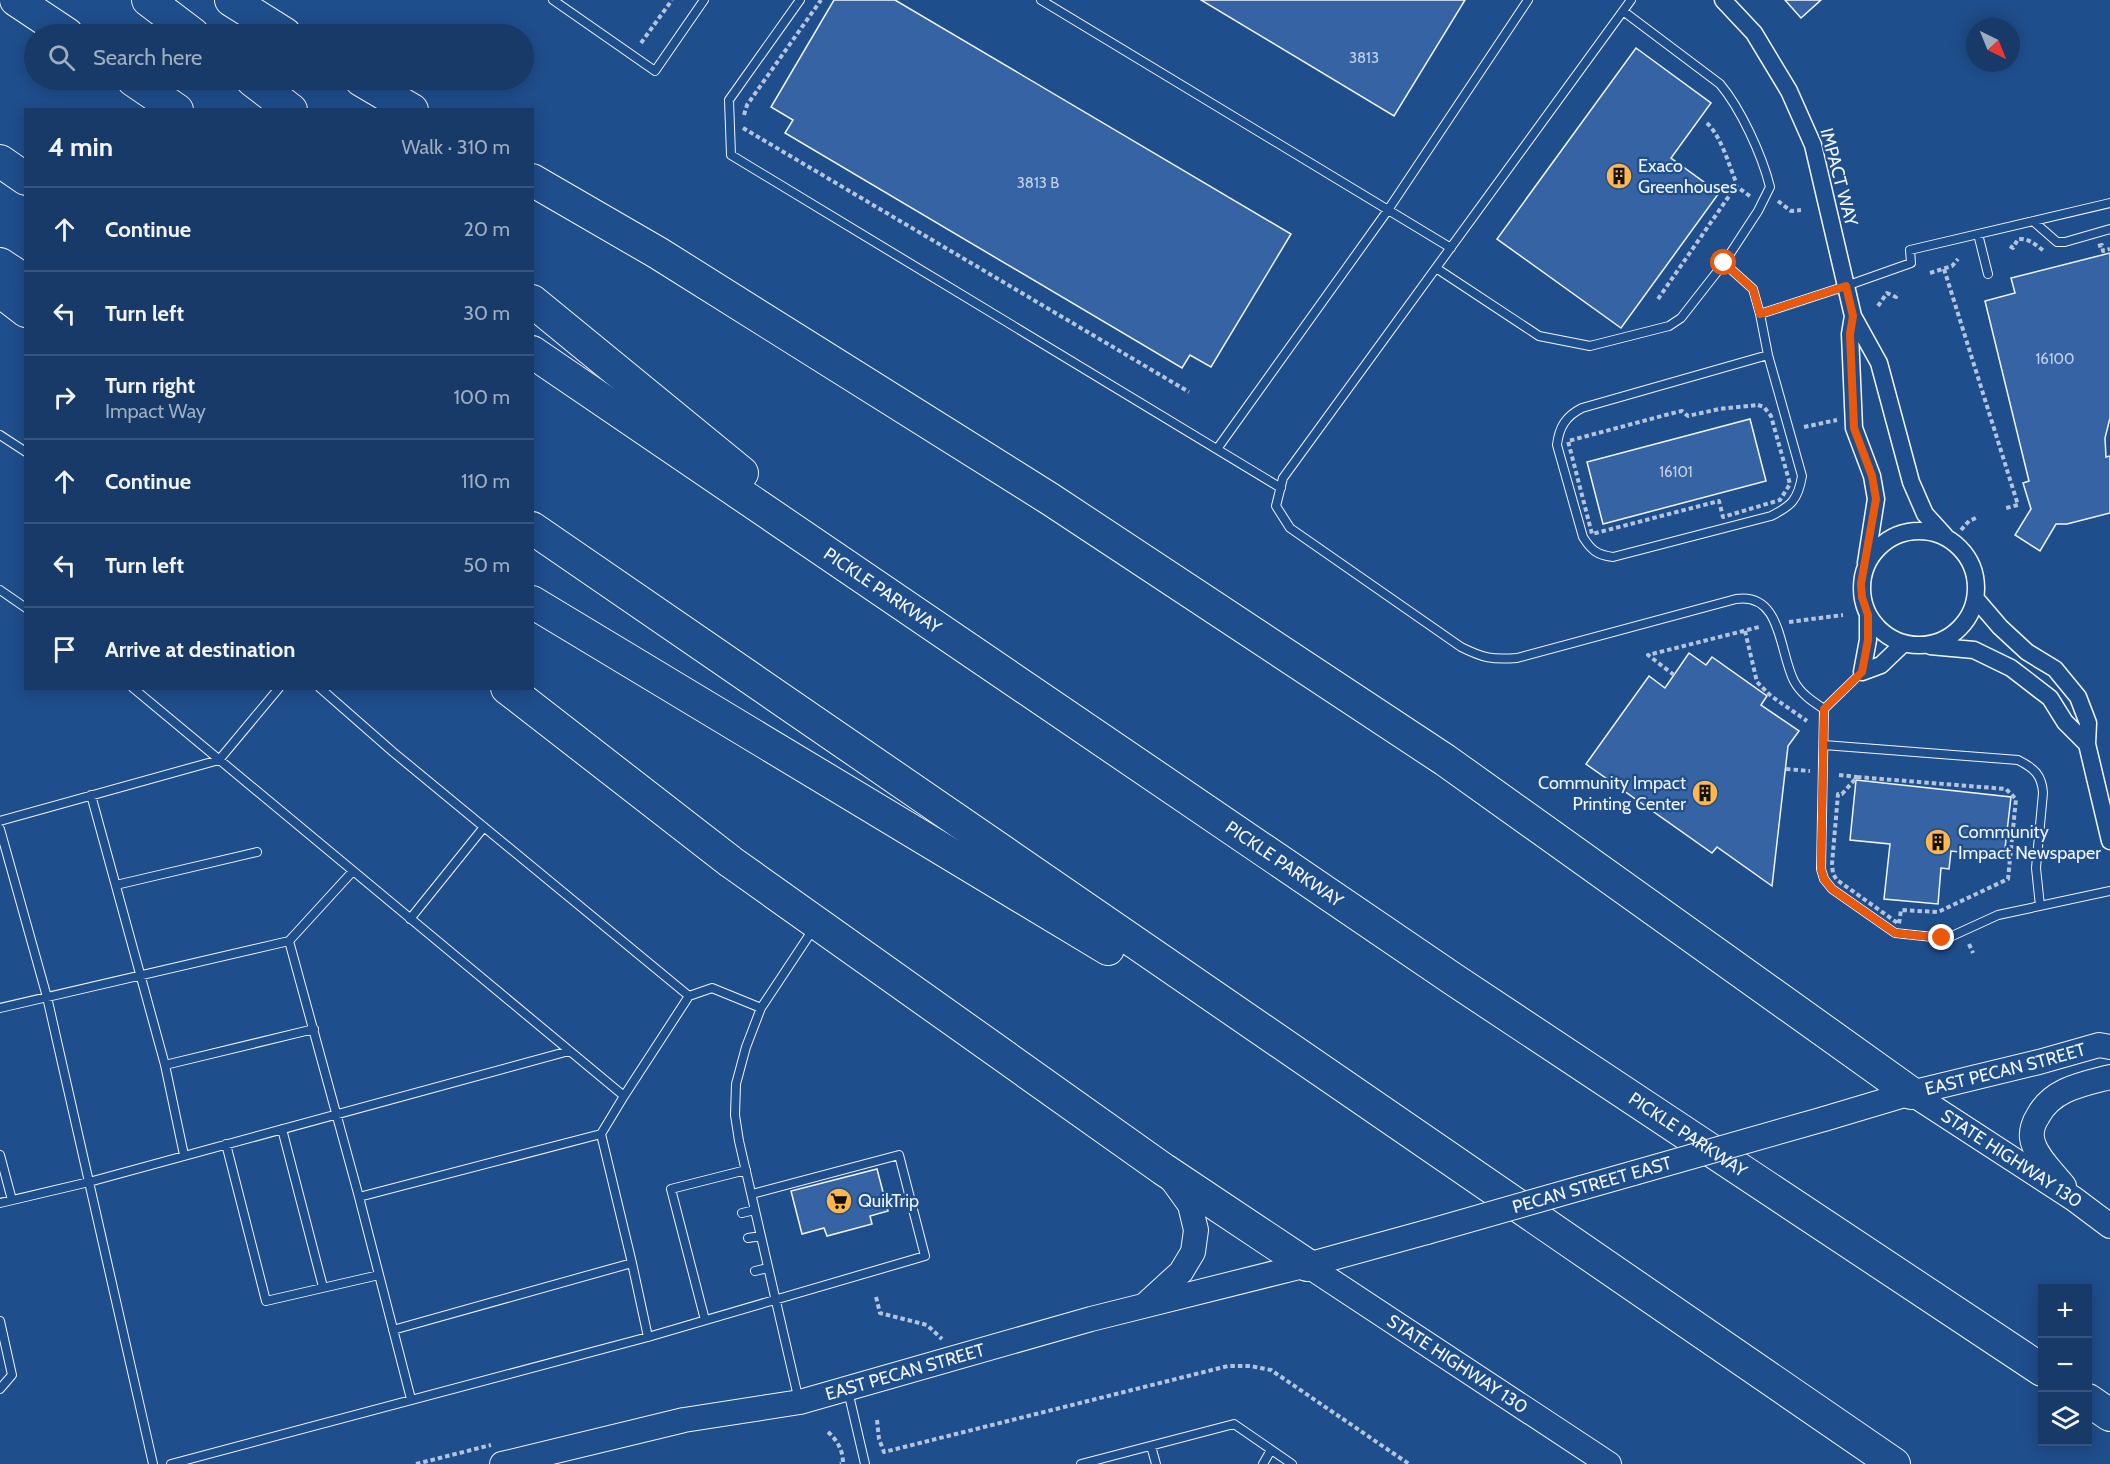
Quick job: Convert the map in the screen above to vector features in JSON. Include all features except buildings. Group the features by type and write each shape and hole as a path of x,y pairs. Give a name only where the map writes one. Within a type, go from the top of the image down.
{"highway":[{"path":"16,0 52,24"},
{"path":"148,0 180,24"},
{"path":"231,0 269,24"},
{"path":"148,90 174,108"},
{"path":"265,90 288,108"},
{"path":"378,90 409,108"},
{"path":"0,161 24,178"},
{"path":"534,181 658,253 1050,499 1435,753 1911,1093"},
{"path":"0,264 24,280"},
{"path":"0,291 24,309"},
{"path":"534,303 898,602"},
{"name":"PICKLE PARKWAY","path":"534,353 1453,979 2038,1367"},
{"path":"534,529 1894,1464"},
{"path":"534,603 1383,1115"},
{"path":"510,690 731,862 1163,1169 1307,1265"},
{"path":"2092,1403 2110,1415"}],"main road":[{"name":"EAST PECAN STREET","path":"1911,1093 2039,1062 2106,1042"},
{"path":"2074,1199 2037,1151 2032,1138 2034,1123 2042,1108 2053,1096 2076,1086 2110,1077"},
{"name":"PECAN STREET EAST","path":"1307,1265 1911,1093"},
{"name":"STATE HIGHWAY 130","path":"1911,1093 2074,1199 2110,1226"},
{"path":"1143,1306 1181,1272 1192,1252 1196,1230 1190,1205 1163,1169"},
{"name":"EAST PECAN STREET","path":"502,1464 684,1420 800,1402 1091,1319 1307,1265"},
{"name":"STATE HIGHWAY 130","path":"1307,1265 1609,1464"}],"street":[{"name":"IMPACT WAY","path":"1723,0 1754,33 1789,91 1813,145 1853,316 1879,363 1911,482 1925,514 1953,533"},
{"name":"IMPACT WAY","path":"1853,316 1850,334 1854,428 1872,476 1876,499 1866,564"},
{"path":"1862,672 1868,640 1868,615 1862,597 1861,584 1866,564 1885,541 1904,532 1923,530 1953,533 1975,573 1976,599 1964,624 1942,640 1923,645"},
{"path":"1976,599 2000,627 2027,652 2055,669 2078,697 2088,723 2087,744 2110,841"},
{"path":"1868,615 1884,634 1904,643 1974,650 2011,668 2050,698 2065,722 2087,744"},
{"path":"1862,672 1881,665 1904,643"}],"lane":[{"path":"553,0 655,71 704,0"},
{"path":"800,0 729,100 731,155 1281,488"},
{"path":"1041,0 1451,248"},
{"path":"1217,449 1388,210 1528,0"},
{"path":"1631,0 1283,478 1276,506 1290,528 1461,647 1494,660 1517,658 1748,597 1758,600 1767,608 1776,624 1788,669 1795,684 1804,696 1824,709"},
{"path":"1436,268 1539,336 1590,346 1669,326 1681,318 1724,263 1758,211 1770,187 1764,165 1730,96 1720,84 1623,11"},
{"path":"1760,314 1911,263 1910,250 2110,203"},
{"path":"2033,221 2057,242 2065,242 2110,229"},
{"path":"1978,234 1988,274"},
{"path":"1724,263 1753,289 1768,355 1802,476 1800,491 1794,501 1771,516 1613,557 1598,555 1590,548 1583,537 1557,445 1564,422 1572,413 1582,408 1768,355"},
{"path":"0,435 24,451"},
{"path":"0,590 24,608"},
{"path":"1862,672 1824,709 1821,869 1824,879 1832,889 1895,933 1942,938 1952,936 1998,915 2110,891"},
{"path":"135,690 624,1096"},
{"path":"0,820 219,760 277,690"},
{"path":"322,690 393,752 688,996"},
{"path":"1824,745 2018,759 2031,766 2042,782 2043,793 2036,868 2040,906"},
{"path":"91,795 165,1065 184,1155"},
{"path":"410,919 484,827"},
{"path":"0,829 47,997 153,1464"},
{"path":"116,885 256,852"},
{"path":"0,1008 290,941 353,871"},
{"path":"800,1402 739,1141 735,1115 736,1084 761,1008 817,923"},
{"path":"290,941 411,1399"},
{"path":"359,1197 601,1134 688,996 712,988 761,1008"},
{"path":"165,1065 314,1029"},
{"path":"0,1203 89,1182 569,1051"},
{"path":"282,1129 323,1287"},
{"path":"601,1134 648,1337"},
{"path":"226,1144 266,1301 379,1275"},
{"path":"0,1155 12,1200"},
{"path":"171,1464 648,1337 925,1256 899,1155 752,1194"},
{"path":"705,1320 671,1189 746,1170"},
{"path":"742,1213 755,1210"},
{"path":"681,1227 692,1224"},
{"path":"748,1238 761,1236"},
{"path":"687,1252 699,1249"},
{"path":"393,1330 632,1263"},
{"path":"755,1271 768,1268"},
{"path":"696,1287 707,1284"},
{"path":"0,1321 12,1375 0,1389"},
{"path":"847,1388 866,1464"},
{"path":"1081,1464 1234,1424 1292,1464"},
{"path":"1151,1446 1156,1464"},
{"path":"1263,1464 1271,1450"}],"path":[{"path":"641,43 672,0"},
{"path":"821,0 747,105 742,121 743,128 1189,392"},
{"path":"1658,299 1736,186 1721,145 1707,123"},
{"path":"1736,186 1751,197 1753,194"},
{"path":"1778,201 1791,211 1801,210"},
{"path":"1930,273 1952,266 1958,259"},
{"path":"1944,269 2018,505 2006,508"},
{"path":"1878,306 1887,293 1896,297 1898,293"},
{"path":"1758,405 1764,407 1771,416 1790,484 1780,500 1723,517 1719,501 1592,534 1568,441 1682,411 1688,416 1719,409 1758,405"},
{"path":"1804,428 1837,420"},
{"path":"1953,533 1969,520 1978,517"},
{"path":"1789,622 1843,615"},
{"path":"1674,675 1648,656 1760,627"},
{"path":"1745,631 1757,682 1771,696 1806,721"},
{"path":"1786,769 1814,771"},
{"path":"1839,774 2006,789 2016,799 2008,879 1938,912 1901,910 1899,924 1837,880 1833,874 1838,794 1842,794 1857,777"},
{"path":"1969,944 1973,953"},
{"path":"876,1297 880,1313 927,1325 942,1339"},
{"path":"877,1419 879,1439 884,1452 1228,1366 1250,1366 1271,1370 1409,1464"},
{"path":"828,1431 837,1441 843,1458 843,1463 840,1464"}],"place":[{"name":"Exaco Greenhouses","path":"1619,176"},
{"name":"Community Impact Printing Center","path":"1705,793"},
{"name":"Community Impact Newspaper","path":"1938,842"},
{"name":"QuikTrip","path":"839,1201"}],"route":[{"path":"1724,263 1753,289 1760,314 1846,286 1853,316 1850,334 1854,428 1872,476 1876,499 1861,584 1862,597 1868,615 1868,640 1862,672 1824,709 1821,869 1824,879 1832,889 1895,933 1942,938"}]}
